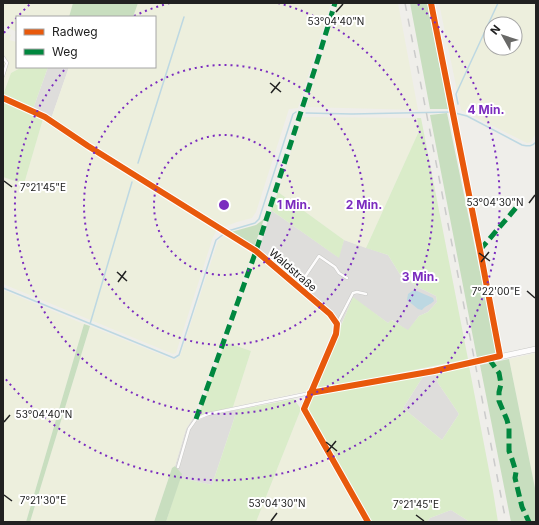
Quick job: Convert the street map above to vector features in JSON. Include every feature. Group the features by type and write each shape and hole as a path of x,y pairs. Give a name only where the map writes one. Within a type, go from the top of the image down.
{"street":[{"path":"431,3 450,104 482,257 500,356"},
{"name":"Waldstraße","path":"3,98 45,117 256,251 330,314 337,324"},
{"path":"337,324 336,334 304,409 368,522"},
{"path":"310,393 434,371 536,349"}],"lane":[{"path":"3,57 7,63 3,76"},
{"path":"298,287 319,256 335,267 339,273 347,278"},
{"path":"337,324 353,293 357,292 366,294"},
{"path":"178,467 189,429 196,419 208,414 310,393"}],"shaded area":[{"path":"48,68 69,68 51,119 33,109"},
{"path":"271,210 338,257 344,240 388,255 401,276 416,286 436,296 437,302 428,312 419,316 408,331 392,320 388,323 353,298 340,327 338,320 331,312 259,250"},
{"path":"436,373 438,383 459,414 442,440 403,408 424,375"},
{"path":"237,410 212,485 180,478 181,474 175,466 186,429 193,418 197,421 209,415"},
{"path":"451,510 470,522 427,522 430,518"}],"green space":[{"path":"3,3 73,3 69,16 16,16 16,32 3,25"},
{"path":"73,3 138,3 133,16 69,16"},
{"path":"138,3 331,3 298,108 289,109 256,212 252,218 224,227 51,119 69,68 156,68 156,16 133,16"},
{"path":"338,3 398,3 418,110 306,107"},
{"path":"410,3 427,3 448,109 430,109"},
{"path":"439,3 536,3 536,133 531,142 527,143 461,110"},
{"path":"3,32 11,35 9,40 16,42 16,68 20,68 11,73 3,94"},
{"path":"20,68 48,68 33,109 3,95 11,73"},
{"path":"3,101 43,119 24,184 3,177"},
{"path":"447,113 497,354 477,358 430,115"},
{"path":"302,117 417,118 419,131 366,248 344,240 278,192"},
{"path":"417,118 421,118 468,359 320,389 316,386 353,297 388,323 391,320 408,330 419,316 428,312 437,302 436,296 416,286 401,276 388,255 366,248 419,131"},
{"path":"43,119 217,230 213,237 176,353 173,354 3,284 3,177 24,184"},
{"path":"278,192 344,240 339,258 271,210"},
{"path":"264,219 254,247 231,232 256,225"},
{"path":"225,235 253,252 193,418 186,429 175,466 172,468 154,522 30,522 90,326 174,360 180,356 218,241"},
{"path":"256,254 327,316 332,324 332,332 308,391 233,407 251,351 225,342"},
{"path":"3,290 84,324 26,522 3,522"},
{"path":"84,324 90,326 30,522 26,522"},
{"path":"225,342 251,351 233,407 198,416"},
{"path":"536,353 536,493 509,359"},
{"path":"509,359 536,493 536,522 511,522 480,365"},
{"path":"469,366 498,522 470,522 451,510 430,518 427,522 371,522 307,408 312,395 424,375 403,408 442,440 459,414 438,383 436,373"},
{"path":"294,399 301,409 256,522 166,522 180,478 212,485 237,410"},
{"path":"301,409 365,522 256,522"},
{"path":"175,466 182,474 166,522 154,522 172,468"}],"water":[{"path":"412,291 417,291 433,298 434,301 422,310 418,309 407,300 408,294"}],"waterway":[{"path":"458,104 456,94 498,3"},
{"path":"138,163 184,17"},
{"path":"228,231 255,223 259,219 293,114 296,112"},
{"path":"306,113 352,114 451,112"},
{"path":"455,113 467,116 522,145 528,146 536,142"},
{"path":"90,324 132,182"},
{"path":"3,288 174,358 179,355 216,240 225,233"}],"railway":[{"path":"405,3 506,522"}],"marked path":[{"path":"196,419 256,251 335,3"},
{"path":"480,250 521,202"},
{"path":"489,359 499,373 501,384 499,401 509,428 509,451 516,472 515,478 522,507 529,522"}],"cycle path":[{"path":"310,393 434,371 500,356 431,3"},
{"path":"3,98 45,117 88,146 256,251 330,314 337,324 336,334 304,409 368,522"}]}
